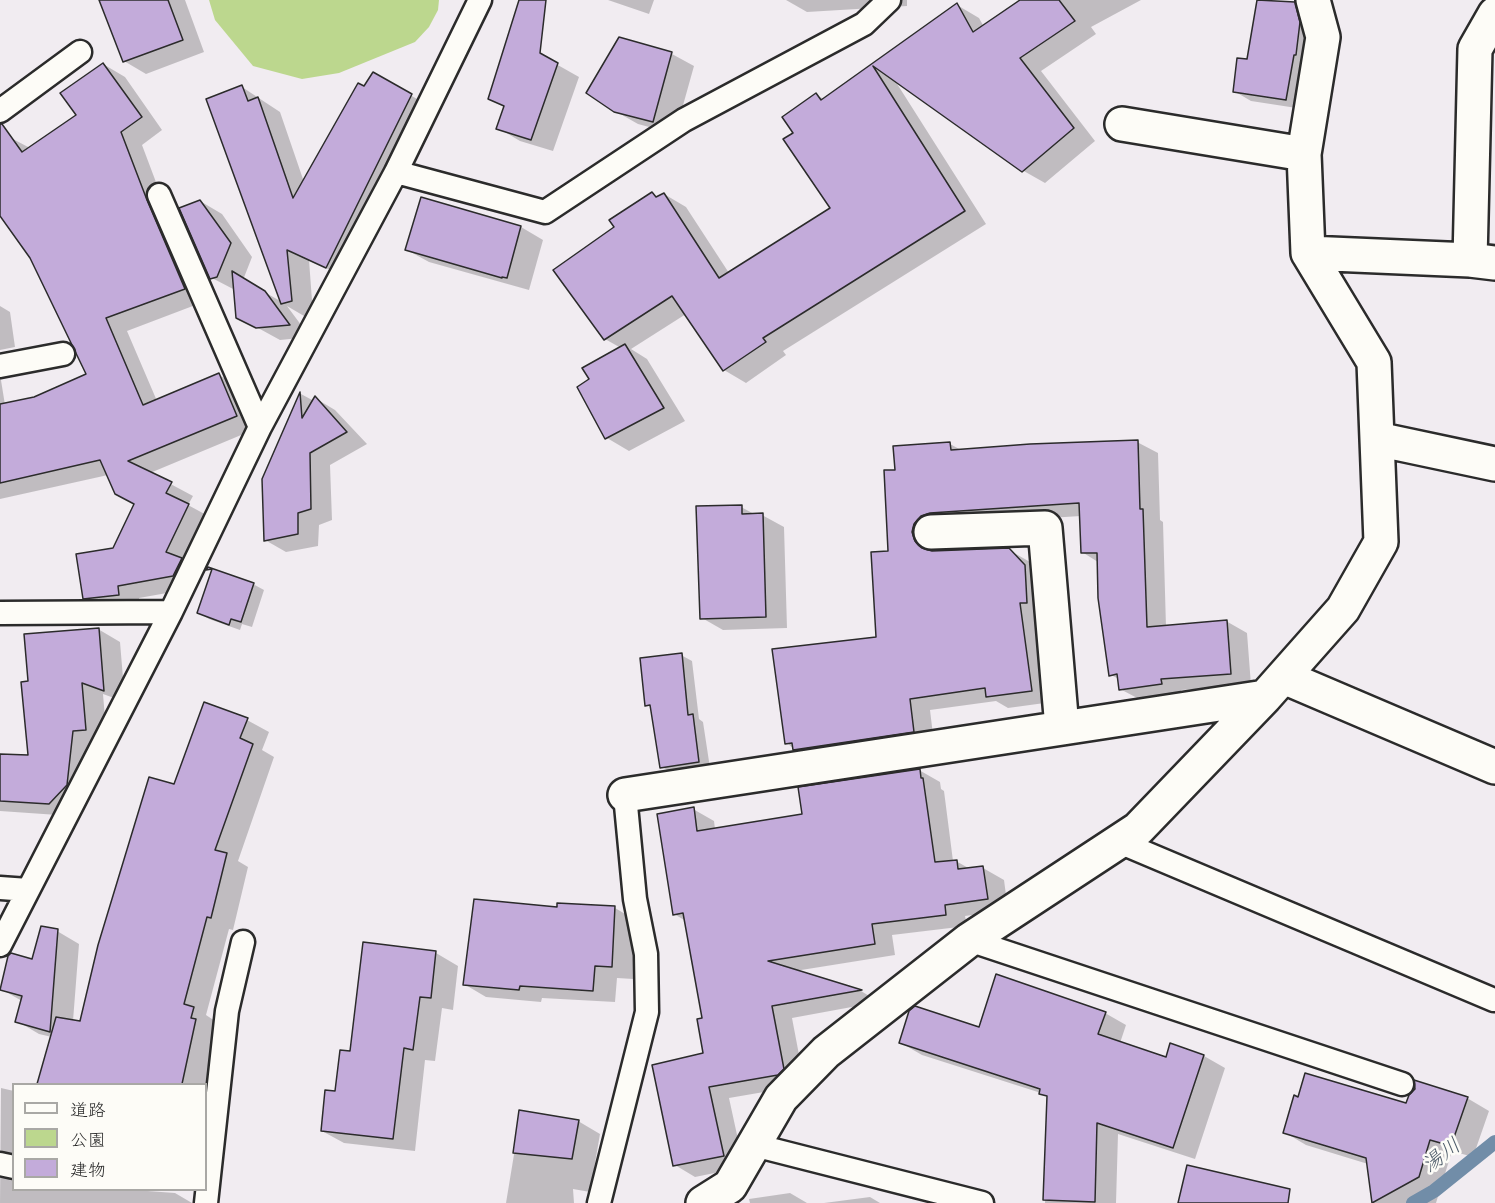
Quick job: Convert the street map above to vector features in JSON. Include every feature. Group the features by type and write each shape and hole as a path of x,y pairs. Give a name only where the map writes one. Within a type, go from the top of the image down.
{"street":[{"path":"704,1203 730,1186 781,1098 825,1052 969,939 1138,829 1274,687 1344,609 1381,542 1374,362 1308,253 1304,154 1323,37 1313,0"},
{"path":"1308,253 1483,262 1475,49 1495,14"},
{"path":"1122,124 1304,154"},
{"path":"1377,439 1495,464"},
{"path":"931,532 1045,528 1062,728"},
{"path":"625,795 1062,728 1274,687 1495,767"}],"lane":[{"path":"0,945 171,612 260,426 396,172 480,0"},
{"path":"396,172 545,212 684,120 864,24 889,0"},
{"path":"0,111 80,52"},
{"path":"159,195 260,426"},
{"path":"0,366 63,354"},
{"path":"0,613 171,612"},
{"path":"599,1203 647,1012 646,954 634,899 625,795"},
{"path":"1117,841 1494,999"},
{"path":"0,888 28,890"},
{"path":"969,939 1402,1084"},
{"path":"206,1203 227,1011 243,942"},
{"path":"754,1145 982,1203"}],"green space":[{"path":"209,0 439,0 438,10 429,27 415,42 339,73 302,79 253,66 215,20"}],"building":[{"path":"99,0 168,0 183,40 123,62"},
{"path":"519,0 546,0 540,53 558,63 531,140 496,129 504,106 488,99"},
{"path":"1020,0 1059,0 1075,21 1020,58 1074,128 1022,172 873,66 965,211 763,338 766,342 723,371 672,296 604,340 553,270 614,227 609,220 652,192 656,197 664,193 719,278 830,208 783,139 793,133 782,117 816,93 821,100 957,3 973,32"},
{"path":"1257,0 1295,2 1300,22 1296,55 1294,55 1286,100 1233,92 1237,58 1247,59"},
{"path":"619,37 672,52 653,122 614,112 586,93"},
{"path":"103,63 142,117 121,132 185,289 106,318 143,405 219,373 237,416 128,461 172,482 166,493 189,504 166,552 182,558 173,576 118,586 119,595 83,599 76,554 113,548 134,504 115,494 100,460 0,483 0,404 34,397 86,374 30,258 0,216 0,124 22,152 76,115 60,93"},
{"path":"373,72 412,94 326,268 287,250 292,301 281,304 206,99 242,85 248,101 258,97 293,198 358,83 364,86"},
{"path":"421,197 521,226 507,278 405,250"},
{"path":"200,200 231,243 217,277 210,279 179,208"},
{"path":"232,271 265,291 290,325 256,328 236,318"},
{"path":"625,344 664,408 605,439 577,387 589,379 582,368"},
{"path":"300,392 302,418 315,396 347,432 310,453 311,509 298,513 298,534 264,541 262,479"},
{"path":"1138,440 1147,627 1227,620 1231,674 1161,679 1162,684 1119,690 1117,674 1109,676 1098,598 1097,553 1081,553 1079,503 930,513 921,516 914,524 912,532 915,541 922,548 932,551 1009,548 1025,565 1027,603 1020,603 1032,691 986,697 985,688 910,699 914,732 793,750 792,743 785,744 772,649 876,637 871,552 888,551 884,470 895,470 893,446 950,442 951,450"},
{"path":"742,505 742,514 763,513 766,617 700,619 696,506"},
{"path":"208,567 254,583 241,622 231,619 229,625 197,613 212,569 206,570"},
{"path":"99,628 104,691 82,683 86,730 73,731 67,785 49,804 0,801 0,754 28,755 21,682 28,681 24,634"},
{"path":"682,653 688,715 693,714 699,762 660,768 650,705 645,706 640,658"},
{"path":"204,702 248,718 240,738 253,744 215,850 227,853 211,918 207,917 184,1004 194,1007 191,1018 196,1019 182,1083 37,1083 56,1017 80,1021 98,945 149,777 174,784"},
{"path":"920,769 935,862 957,860 958,869 983,866 988,899 945,905 946,915 872,924 875,944 768,961 862,990 772,1006 784,1069 778,1075 709,1087 724,1156 673,1166 652,1065 703,1053 697,1019 702,1018 683,913 673,915 657,814 694,807 697,831 802,814 798,787"},
{"path":"474,899 557,907 557,903 615,906 612,967 595,966 593,991 520,986 519,990 463,985"},
{"path":"41,926 58,929 50,1032 15,1022 22,996 0,990 8,956 11,953 32,959"},
{"path":"363,942 436,951 431,998 420,997 413,1050 404,1048 393,1139 321,1131 325,1090 335,1091 340,1050 350,1051"},
{"path":"996,974 1106,1012 1098,1034 1166,1057 1170,1043 1204,1055 1173,1148 1097,1123 1095,1202 1043,1200 1047,1096 1039,1094 1040,1089 899,1043 909,1011 915,1006 979,1027"},
{"path":"1305,1073 1406,1103 1409,1095 1415,1089 1414,1080 1468,1097 1451,1146 1430,1140 1419,1177 1372,1203 1366,1158 1283,1133 1294,1095 1298,1097"},
{"path":"519,1110 579,1120 572,1159 513,1153"},
{"path":"1187,1165 1290,1189 1288,1203 1178,1203"}],"waterway":[{"name":"湯川","path":"1413,1203 1434,1191 1495,1142"}]}
